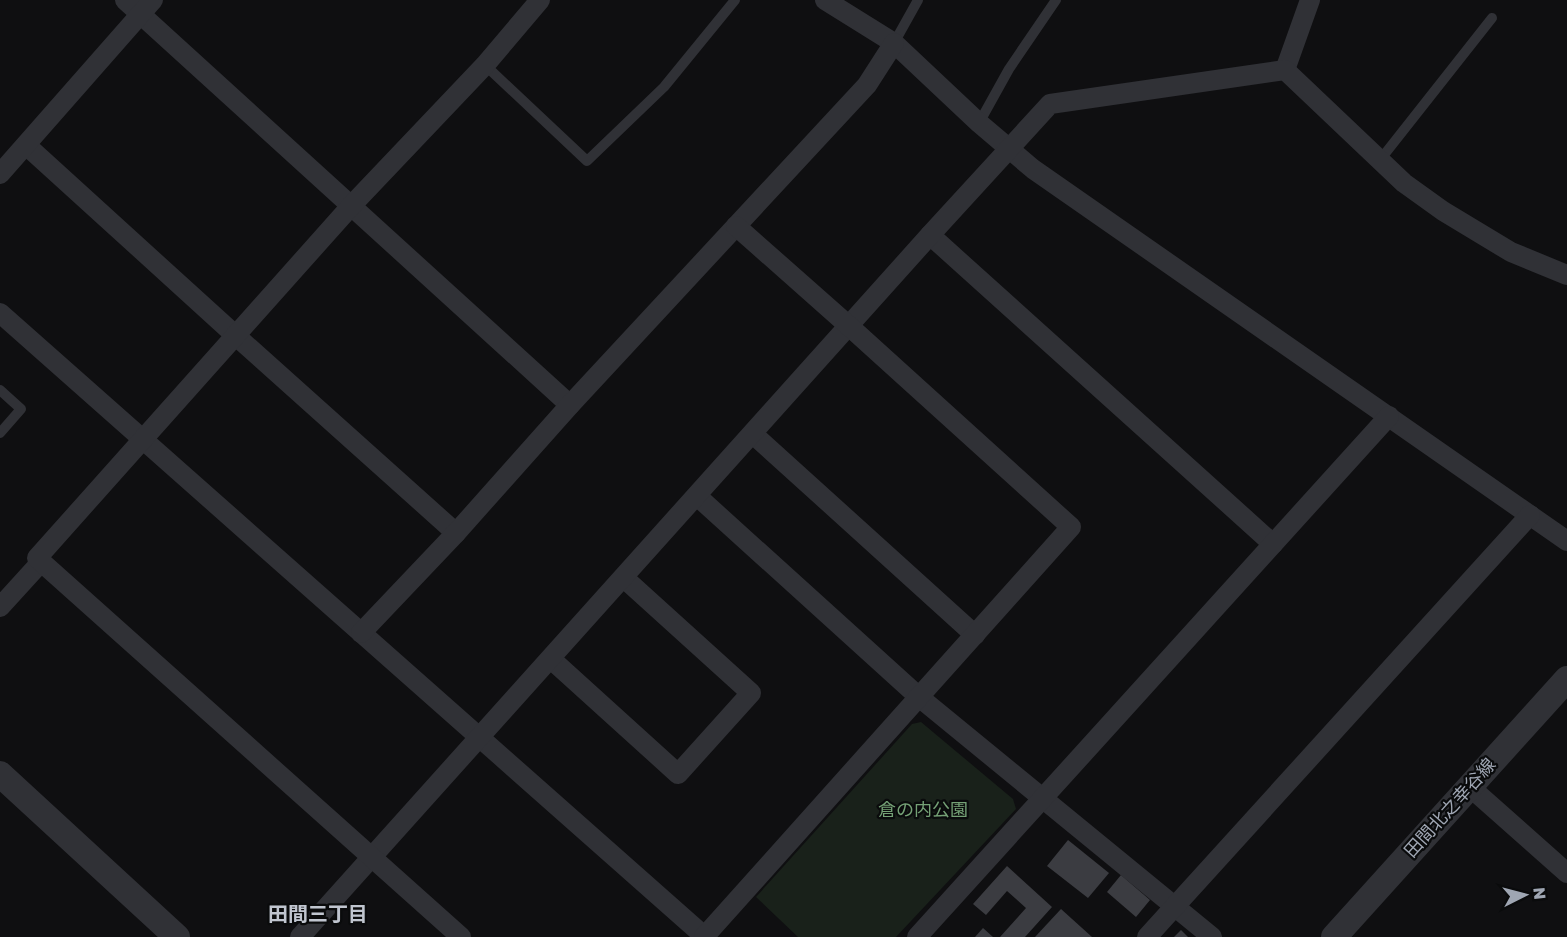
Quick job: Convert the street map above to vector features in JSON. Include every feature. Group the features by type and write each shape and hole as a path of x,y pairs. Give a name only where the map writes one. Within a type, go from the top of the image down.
{"street":[{"path":"125,0 147,7 351,206 570,405"},
{"path":"461,937 37,558 351,206 484,65 540,0"},
{"path":"825,0 894,43 1032,169 1567,541"},
{"path":"1286,70 1310,0"},
{"path":"0,174 147,7"},
{"path":"361,633 867,85 894,43"},
{"path":"300,937 1050,104 1286,70"},
{"path":"1286,70 1404,183 1443,211 1511,252 1567,275"},
{"path":"26,145 456,532"},
{"path":"0,314 704,937 1071,527 736,226"},
{"path":"930,235 1273,544"},
{"path":"917,937 1389,416"},
{"path":"753,434 975,634"},
{"path":"697,496 919,697 1212,937"},
{"path":"1147,937 1530,515"},
{"path":"0,607 41,562"},
{"path":"551,659 678,774 744,701 751,693 624,578"},
{"name":"田間北之幸谷線","path":"1334,937 1567,679"},
{"path":"0,774 177,937"},
{"path":"1470,787 1567,873"}],"lane":[{"path":"484,65 587,161 664,87 735,0"},
{"path":"894,43 918,0"},
{"path":"980,123 1009,69 1056,0"},
{"path":"1380,160 1492,18"},
{"path":"0,390 21,409 0,433"}],"green space":[{"name":"倉の内公園","path":"921,722 1013,799 1016,809 896,937 798,937 756,897 912,724"}],"building":[{"path":"1068,840 1109,873 1088,898 1047,866"},
{"path":"1007,866 1052,907 1025,937 1000,937 1026,908 1007,891 986,915 973,904"},
{"path":"1121,875 1150,900 1136,917 1107,892"},
{"path":"1061,909 1092,937 1035,937"},
{"path":"983,928 993,937 975,937"},
{"path":"1181,930 1188,937 1174,937"}],"district":[{"name":"田間三丁目","path":"318,914"}]}
